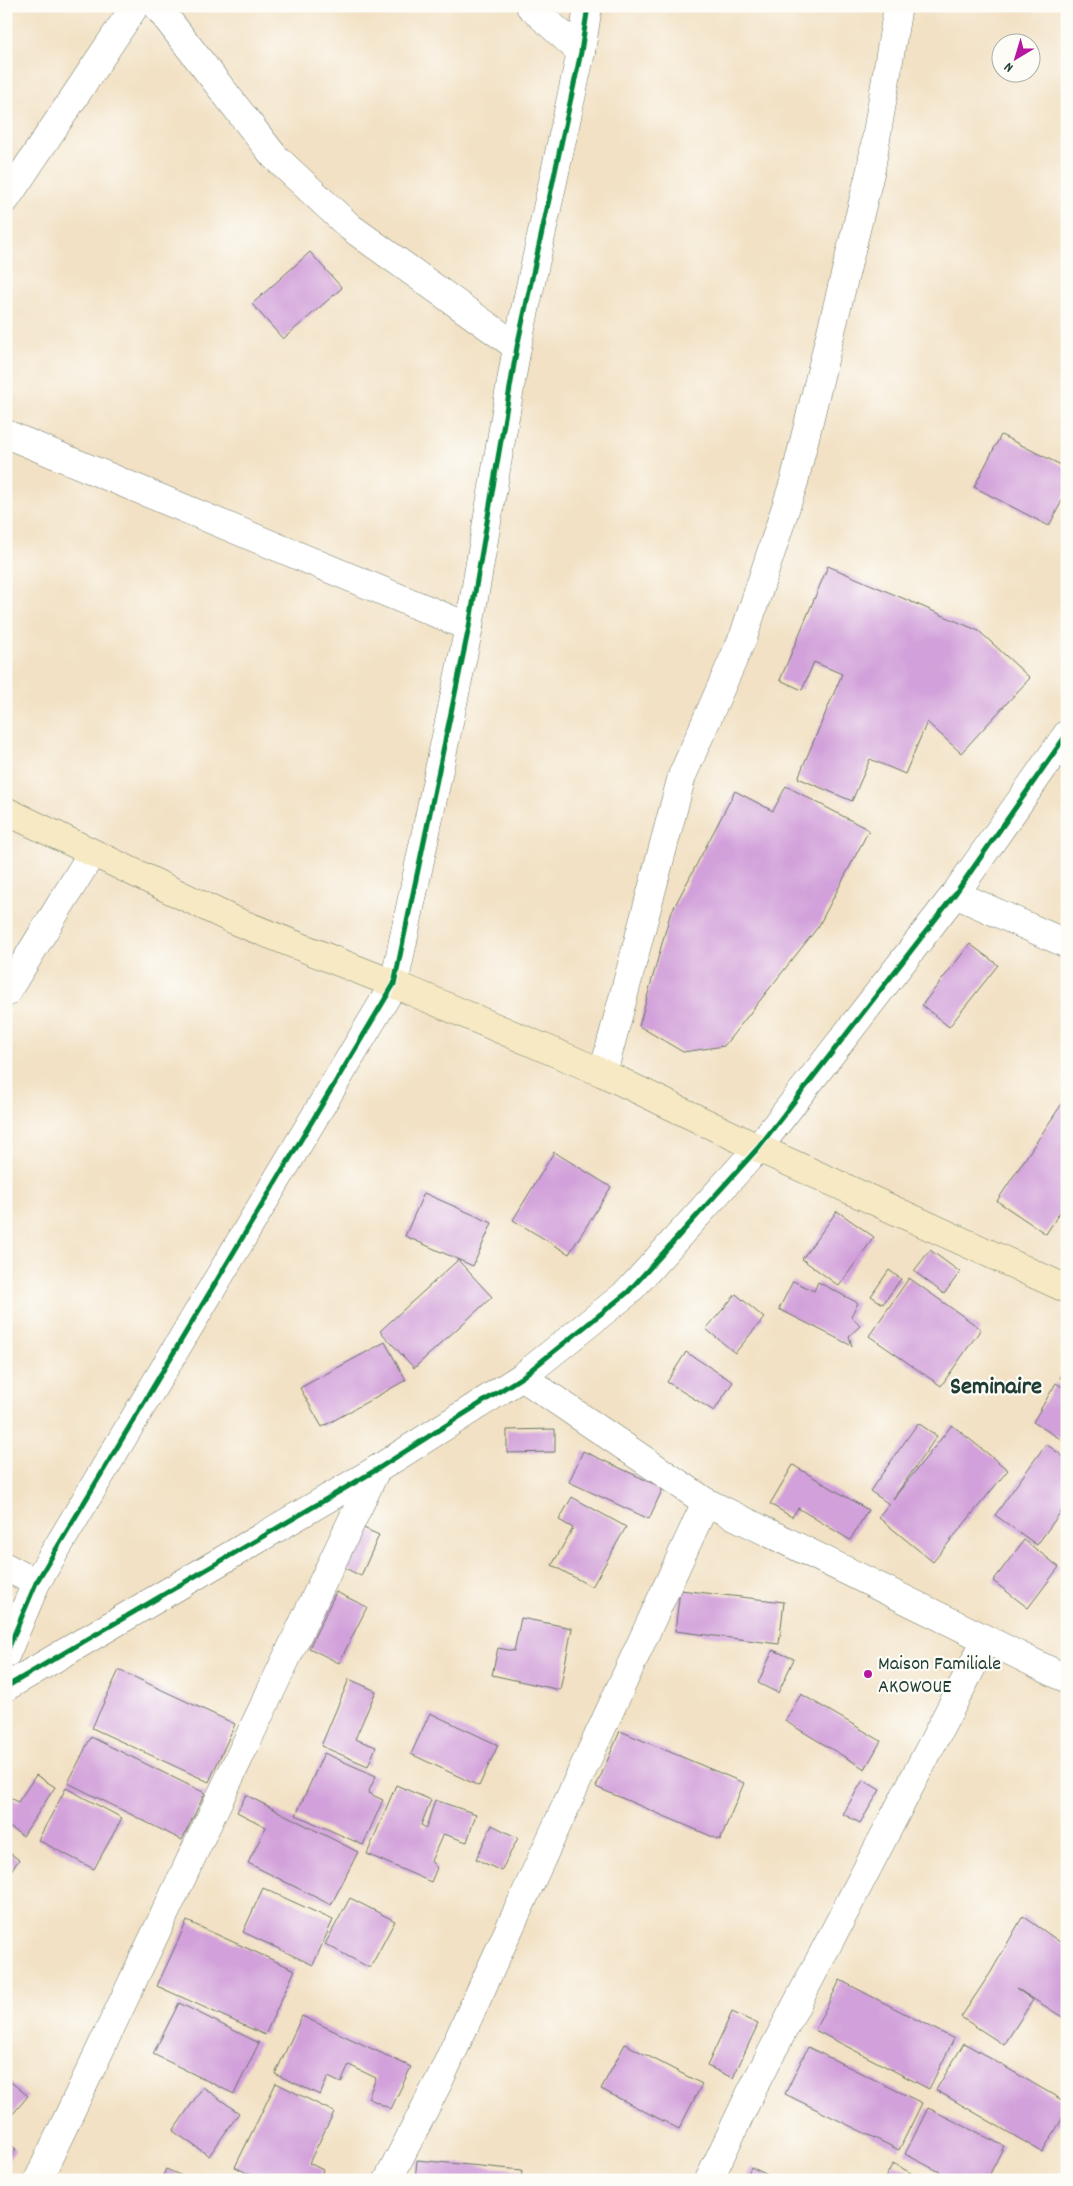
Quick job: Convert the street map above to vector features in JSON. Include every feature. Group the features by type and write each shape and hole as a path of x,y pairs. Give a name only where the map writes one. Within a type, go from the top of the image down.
{"main road":[{"path":"6,811 232,920 394,984 603,1074 758,1148 1067,1289"}],"street":[{"path":"6,199 135,6"},
{"path":"157,6 274,156 350,227 517,347"},
{"path":"530,6 581,52"},
{"path":"6,1654 36,1583 394,984 468,628 517,347 581,52 588,6"},
{"path":"603,1074 682,776 744,635 794,482 872,169 898,6"},
{"path":"6,434 468,628"},
{"path":"6,1687 376,1470 522,1377 628,1292 758,1148 954,894 1067,734"},
{"path":"6,993 92,853"},
{"path":"954,894 1067,944"},
{"path":"522,1377 706,1502 1067,1679"},
{"path":"38,2180 376,1470"},
{"path":"388,2180 440,2079 706,1502"},
{"path":"6,1567 36,1583"},
{"path":"708,2180 751,2092 986,1640"}],"building":[{"path":"310,252 342,288 283,339 252,304"},
{"path":"1001,435 1067,468 1067,491 1049,526 974,487"},
{"path":"828,566 979,631 1030,678 961,753 927,722 905,774 870,759 852,801 798,778 842,674 814,662 802,690 780,680"},
{"path":"786,786 869,830 818,927 724,1046 683,1052 639,1026 670,915 735,791 773,811"},
{"path":"970,944 998,965 949,1027 922,1005"},
{"path":"1063,1102 1067,1105 1067,1201 1046,1234 997,1201"},
{"path":"554,1152 611,1187 569,1254 513,1220"},
{"path":"424,1193 492,1223 473,1266 405,1236"},
{"path":"837,1211 874,1237 839,1286 802,1259"},
{"path":"930,1250 960,1272 944,1294 914,1271"},
{"path":"458,1260 492,1297 414,1368 380,1331"},
{"path":"889,1270 901,1279 883,1304 871,1296"},
{"path":"909,1278 981,1329 941,1386 869,1336"},
{"path":"793,1281 814,1291 818,1282 858,1303 851,1316 860,1326 849,1336 852,1346 779,1309"},
{"path":"736,1294 764,1318 735,1353 706,1329"},
{"path":"385,1342 406,1380 322,1427 300,1388"},
{"path":"686,1352 733,1382 714,1411 667,1382"},
{"path":"1067,1363 1067,1381 1060,1378"},
{"path":"1056,1383 1067,1390 1067,1443 1033,1422"},
{"path":"918,1423 937,1436 893,1499 952,1425 1008,1470 933,1562 878,1517 889,1504 870,1491"},
{"path":"555,1429 555,1452 507,1453 507,1430"},
{"path":"1046,1444 1067,1459 1067,1503 1037,1545 995,1515"},
{"path":"583,1451 663,1488 649,1519 569,1482"},
{"path":"793,1465 868,1510 850,1540 798,1508 792,1517 770,1504"},
{"path":"572,1497 626,1527 592,1587 552,1565 573,1528 559,1520"},
{"path":"357,1525 379,1535 361,1576 339,1565"},
{"path":"1024,1540 1059,1567 1028,1608 993,1581"},
{"path":"680,1590 784,1602 779,1644 675,1631"},
{"path":"336,1592 367,1607 339,1663 309,1648"},
{"path":"521,1618 572,1628 560,1690 492,1675 498,1648 514,1651"},
{"path":"773,1650 794,1659 778,1693 758,1683"},
{"path":"119,1670 235,1724 209,1782 92,1728"},
{"path":"349,1679 376,1691 355,1739 376,1747 368,1766 321,1746"},
{"path":"801,1694 881,1741 865,1769 785,1721"},
{"path":"430,1713 498,1745 479,1786 411,1754"},
{"path":"620,1731 744,1783 720,1840 596,1787"},
{"path":"91,1737 205,1793 182,1840 68,1783"},
{"path":"324,1753 376,1776 368,1793 383,1800 363,1845 296,1815"},
{"path":"36,1775 55,1787 23,1836 6,1825 6,1795 18,1802"},
{"path":"863,1780 880,1790 860,1823 843,1814"},
{"path":"396,1785 431,1800 421,1825 426,1828 435,1800 476,1814 467,1842 443,1834 431,1861 437,1868 431,1882 367,1854"},
{"path":"66,1788 122,1818 94,1869 38,1840"},
{"path":"246,1795 358,1852 331,1905 248,1863 266,1827 237,1812"},
{"path":"492,1825 518,1838 501,1871 476,1859"},
{"path":"6,1850 19,1860 6,1877"},
{"path":"263,1888 333,1920 313,1965 243,1932"},
{"path":"350,1898 395,1921 370,1968 325,1944"},
{"path":"1023,1916 1067,1947 1067,2020 1016,1988 1033,2000 1004,2045 961,2017 991,1972"},
{"path":"187,1921 295,1970 265,2035 157,1986"},
{"path":"840,1980 954,2039 929,2089 815,2030"},
{"path":"179,2003 259,2043 234,2094 153,2054"},
{"path":"732,2012 758,2024 733,2078 707,2066"},
{"path":"302,2016 411,2067 391,2109 368,2098 376,2078 349,2065 341,2083 328,2077 320,2095 275,2074"},
{"path":"964,2043 1067,2103 1067,2111 1042,2152 936,2090"},
{"path":"625,2044 702,2084 679,2129 601,2089"},
{"path":"808,2047 922,2103 899,2150 785,2094"},
{"path":"6,2078 28,2096 6,2122"},
{"path":"276,2083 334,2112 309,2163 323,2170 319,2180 261,2180 235,2167"},
{"path":"203,2087 239,2113 209,2156 173,2131"},
{"path":"928,2108 1004,2146 987,2180 955,2180 905,2154"},
{"path":"6,2142 16,2149 6,2163"},
{"path":"417,2160 522,2170 521,2180 415,2180"},
{"path":"893,2163 923,2180 884,2180"},
{"path":"751,2167 778,2180 745,2180"},
{"path":"166,2169 191,2180 161,2180"}],"cycle path":[{"path":"6,1654 36,1583 394,984 469,627 517,347 581,52 588,6"},
{"path":"6,1687 376,1470 522,1377 628,1292 758,1148 955,894 1067,734"}],"place":[{"name":"Maison Familiale AKOWOUE","path":"868,1674"}],"district":[{"name":"Seminaire","path":"996,1384"}]}
